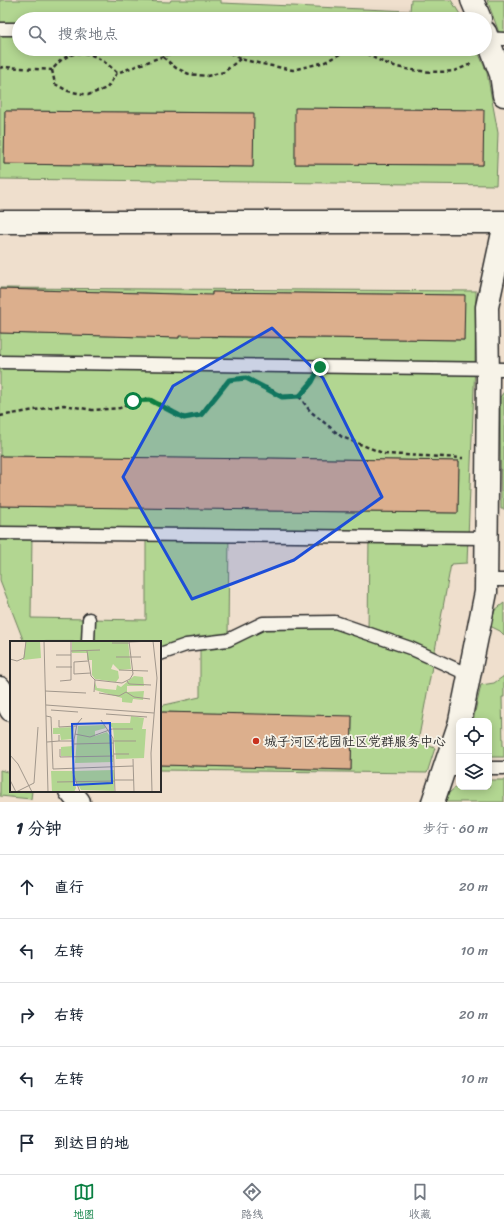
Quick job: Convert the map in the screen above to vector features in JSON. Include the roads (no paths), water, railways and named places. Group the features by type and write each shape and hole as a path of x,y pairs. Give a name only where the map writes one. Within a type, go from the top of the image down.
{"street":[{"path":"472,0 478,12"},
{"path":"492,46 501,74 504,95"},
{"path":"0,222 504,222"},
{"path":"461,718 486,592 495,580 486,538 487,460 496,369 487,307 504,228"},
{"path":"433,802 452,769 456,744"},
{"path":"71,792 79,802"}],"lane":[{"path":"0,29 12,29"},
{"path":"0,362 496,369"},
{"path":"0,533 486,538"},
{"path":"88,641 89,619"},
{"path":"161,654 186,645 228,640 263,623 335,622 410,648 469,675"},
{"path":"492,768 504,768"}],"place":[{"name":"城子河区花园社区党群服务中心","path":"256,741"}]}
